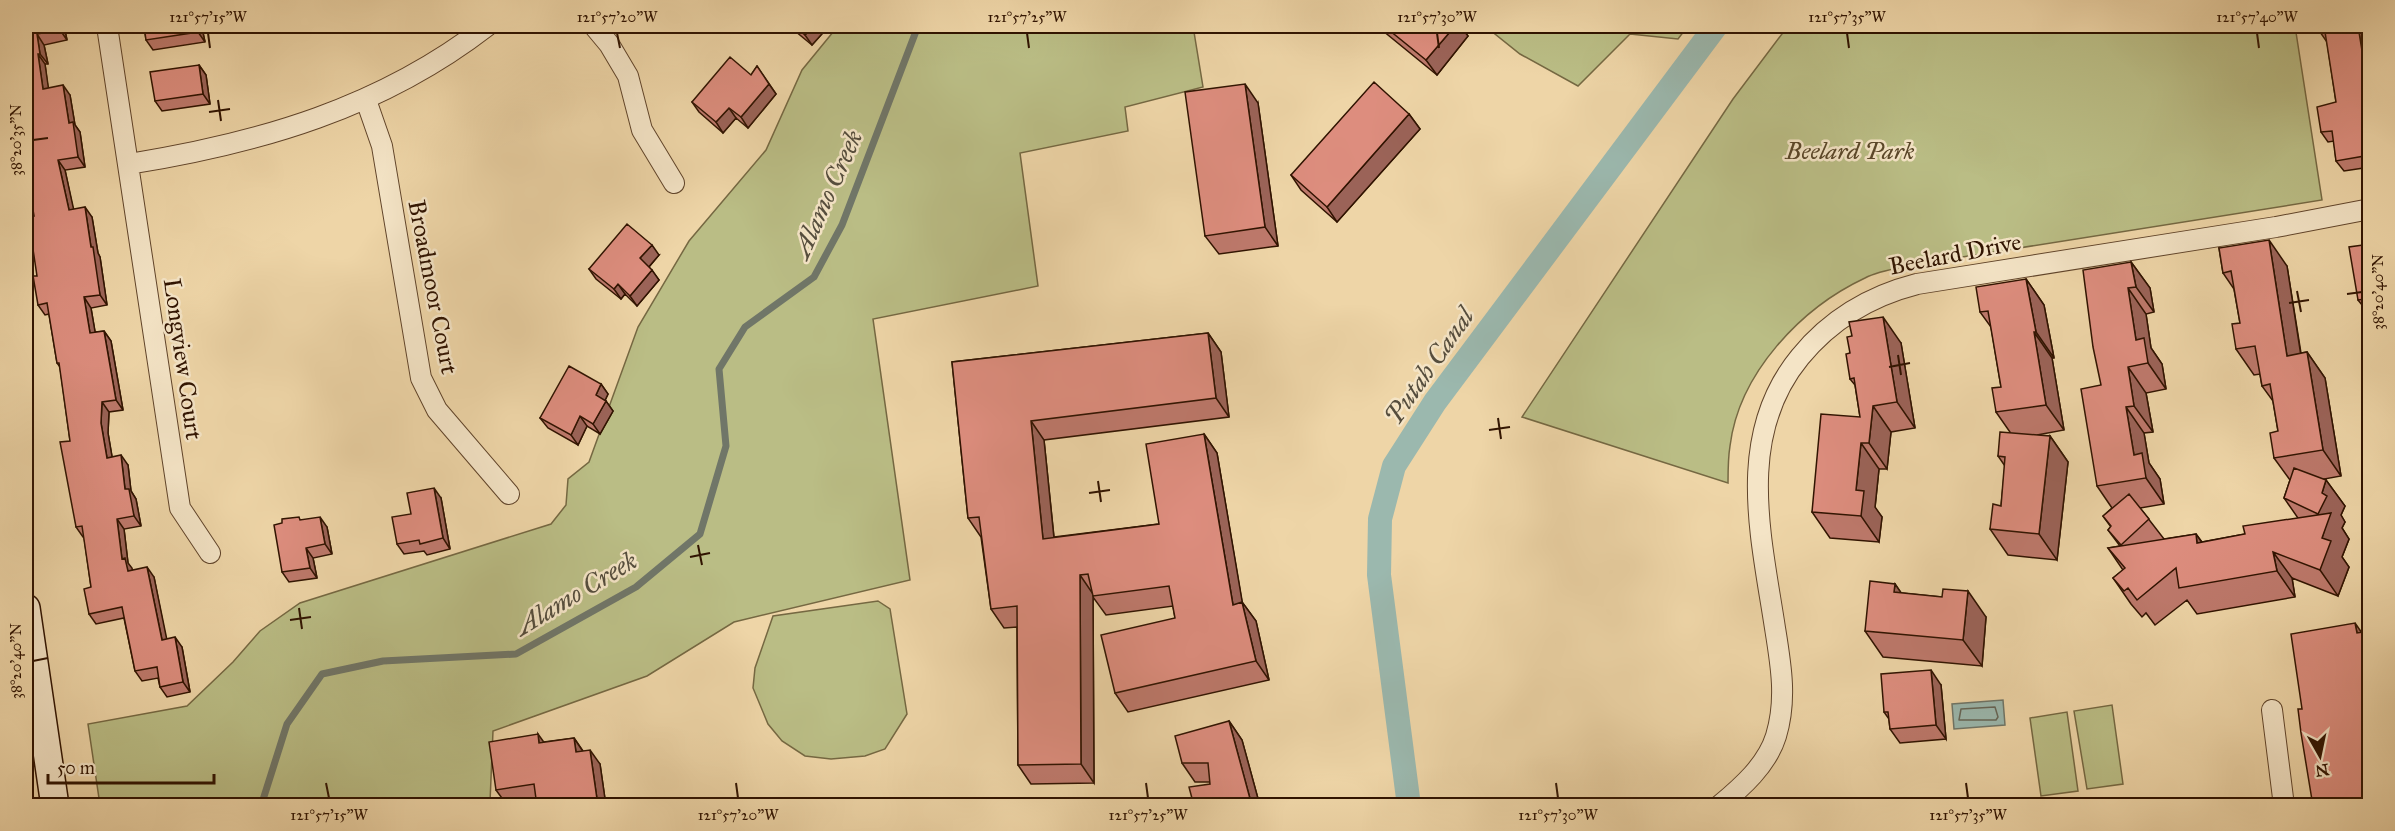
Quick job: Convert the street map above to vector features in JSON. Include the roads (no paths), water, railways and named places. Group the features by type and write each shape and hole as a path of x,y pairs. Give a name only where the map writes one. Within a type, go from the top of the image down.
{"main road":[{"path":"26,608 55,806"}],"street":[{"name":"Longview Court","path":"106,26 180,508 210,553"},
{"path":"129,164 197,154 277,132 366,100 487,26"},
{"path":"594,26 609,44 628,76 642,130 675,183"},
{"name":"Broadmoor Court","path":"366,100 382,146 421,378 437,410 509,494"},
{"name":"Beelard Drive","path":"1719,806 1752,776 1768,756 1780,718 1782,674 1757,502 1757,457 1760,437 1775,397 1794,364 1823,332 1871,299 1917,284 2276,227 2370,209"},
{"path":"2272,710 2284,806"}],"water":[{"path":"2003,700 2005,725 1954,729 1952,704"}],"waterway":[{"name":"Alamo Creek","path":"261,806 287,724 322,674 383,661 516,654 636,587 700,534 726,446 719,369 745,327 814,277 842,225 918,26"},
{"name":"Putah Canal","path":"1409,806 1379,575 1380,519 1394,466 1435,402 1716,26"}],"park label":[{"name":"Beelard Park","path":"1850,151"}]}
